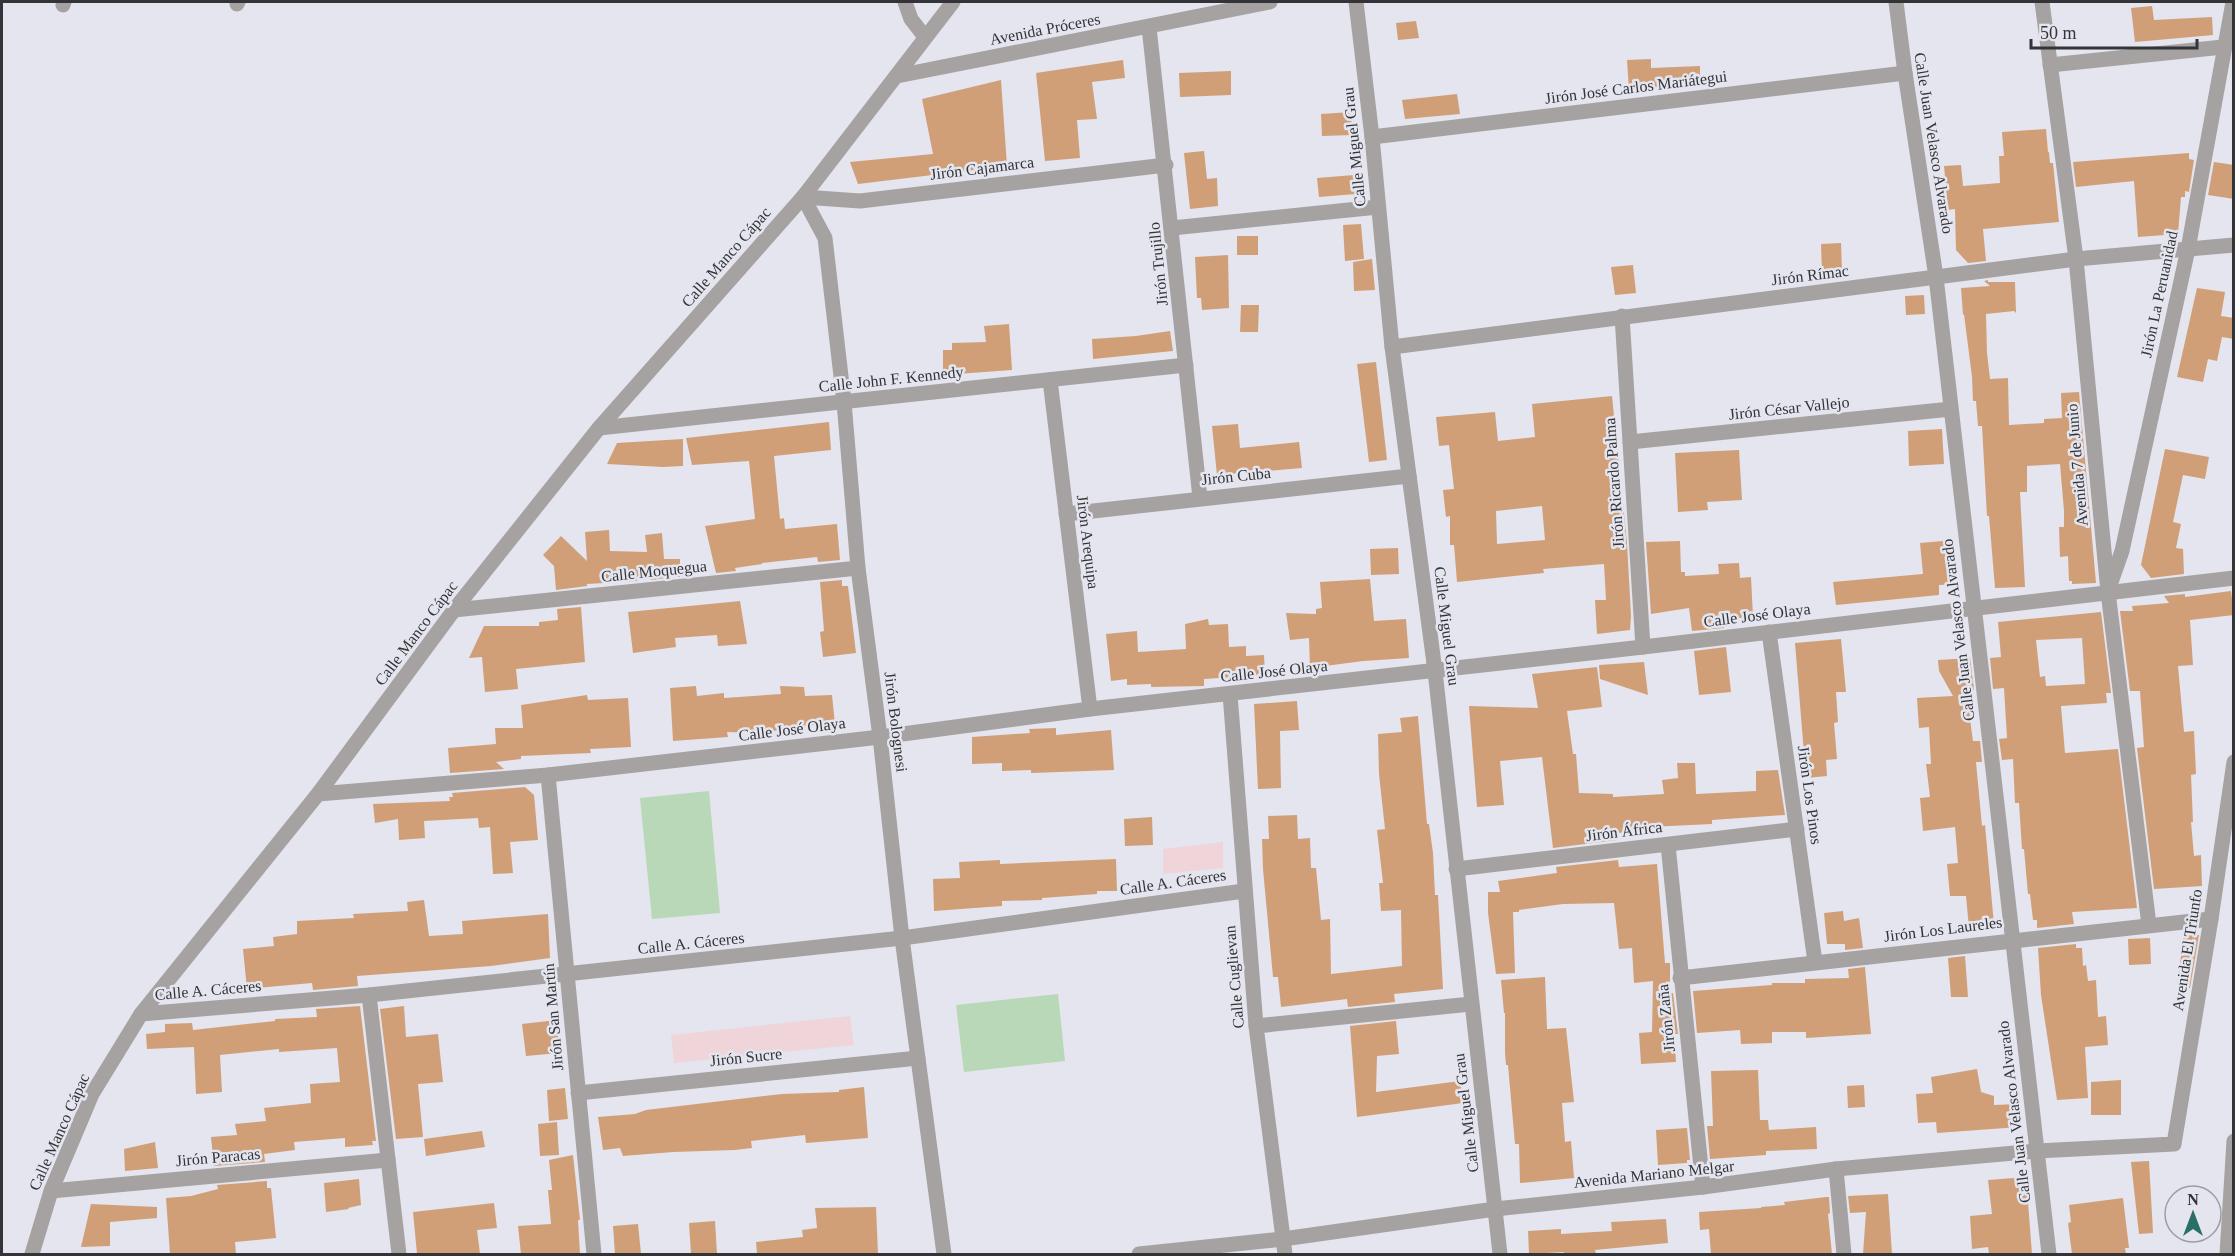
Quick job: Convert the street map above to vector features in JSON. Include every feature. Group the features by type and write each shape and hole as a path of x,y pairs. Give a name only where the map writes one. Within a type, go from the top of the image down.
{"street":[{"path":"905,2 911,19 925,38"},
{"name":"Calle Manco Cápac","path":"32,1254 51,1191 92,1094 141,1014 318,794 454,610 599,428 803,197 954,2"},
{"name":"Avenida Próceres","path":"897,76 1270,2"},
{"name":"Calle Miguel Grau","path":"1356,2 1372,137 1392,347 1435,671 1500,1254"},
{"name":"Calle Juan Velasco Alvarado","path":"1896,2 1936,277 2049,1254"},
{"name":"Avenida 7 de Junio","path":"2042,2 2076,259 2108,592 2149,925"},
{"name":"Jirón La Peruanidad","path":"2108,592 2122,550 2188,249 2233,2"},
{"name":"Jirón Trujillo","path":"1149,27 1166,165 1200,498"},
{"path":"2050,65 2223,47"},
{"name":"Jirón José Carlos Mariátegui","path":"1372,137 1905,73"},
{"name":"Jirón Cajamarca","path":"803,197 860,201 1166,165"},
{"name":"Jirón Bolognesi","path":"803,197 825,238 844,402 858,568 880,737 902,938 944,1254"},
{"path":"1172,228 1378,207"},
{"name":"Jirón Rímac","path":"1392,347 2076,259 2234,245"},
{"name":"Jirón Ricardo Palma","path":"1622,316 1643,647"},
{"name":"Calle John F. Kennedy","path":"599,428 1186,365"},
{"name":"Jirón Arequipa","path":"1050,380 1090,709"},
{"name":"Jirón César Vallejo","path":"1630,442 1952,409"},
{"name":"Jirón Cuba","path":"1066,514 1409,476"},
{"name":"Calle Moquegua","path":"454,610 858,568"},
{"name":"Calle José Olaya","path":"318,794 548,775 880,737 1090,709 2234,578"},
{"name":"Jirón Los Pinos","path":"1769,632 1815,962"},
{"name":"Calle Cuglievan","path":"1230,694 1256,1026 1284,1247"},
{"name":"Avenida El Triunfo","path":"2174,1144 2234,762"},
{"name":"Jirón San Martín","path":"548,775 594,1254"},
{"name":"Jirón África","path":"1456,869 1797,829"},
{"name":"Jirón Zaña","path":"1668,844 1703,1187"},
{"name":"Calle A. Cáceres","path":"141,1014 369,994 902,938 1244,891"},
{"name":"Jirón Los Laureles","path":"1680,978 2013,939 2211,919"},
{"path":"369,994 399,1254"},
{"path":"1256,1026 1471,1004"},
{"name":"Jirón Sucre","path":"578,1093 918,1058"},
{"path":"2227,1254 2234,1141"},
{"name":"Avenida Mariano Melgar","path":"1139,1254 1284,1247 1496,1209 1703,1187 1836,1169 2037,1152 2174,1144"},
{"name":"Jirón Paracas","path":"51,1191 388,1160"},
{"path":"1836,1169 1844,1254"}],"shaded area":[{"path":"1223,842 1223,868 1163,874 1163,849"},
{"path":"850,1016 854,1045 674,1063 671,1035"}],"green space":[{"path":"709,791 720,913 652,919 640,798"},
{"path":"1058,994 1065,1061 964,1072 956,1005"}],"building":[{"path":"2152,6 2154,20 2212,17 2213,35 2135,42 2131,8"},
{"path":"1416,21 1419,38 1398,40 1396,23"},
{"path":"1651,59 1651,68 1700,66 1700,85 1652,87 1652,90 1629,91 1627,60"},
{"path":"1123,60 1125,78 1092,82 1097,119 1077,120 1080,158 1045,161 1036,73"},
{"path":"1231,71 1231,95 1180,97 1179,73"},
{"path":"1001,80 1007,166 974,166 974,170 858,184 850,162 933,154 922,99"},
{"path":"1457,94 1460,114 1405,119 1402,100"},
{"path":"1351,112 1352,135 1322,136 1321,114"},
{"path":"2046,129 2050,163 2053,163 2059,222 1983,229 1986,261 1968,263 1956,250 1955,209 1948,210 1944,166 1961,165 1963,186 2000,183 1999,156 2004,156 2002,132"},
{"path":"1204,151 1207,179 1217,178 1218,206 1190,209 1184,153"},
{"path":"2189,153 2189,159 2194,160 2189,192 2185,191 2185,197 2181,197 2178,234 2138,237 2134,181 2076,187 2073,162"},
{"path":"2214,162 2234,165 2234,199 2208,195"},
{"path":"1354,175 1356,194 1319,197 1317,178"},
{"path":"1361,224 1364,259 1345,261 1343,225"},
{"path":"1237,236 1258,236 1258,255 1237,255"},
{"path":"1841,243 1842,271 1822,272 1821,244"},
{"path":"1228,255 1229,308 1202,310 1201,298 1197,298 1195,257"},
{"path":"1372,259 1375,290 1354,291 1353,262"},
{"path":"1633,265 1636,293 1615,295 1611,267"},
{"path":"1988,280 1988,282 2015,282 2016,313 2014,311 1986,314 1990,379 2008,378 2009,425 2044,423 2044,419 2062,418 2061,393 2079,392 2096,583 2072,584 2072,581 2069,581 2068,556 2060,557 2059,527 2064,527 2064,511 2060,464 2027,466 2027,492 2020,492 2025,587 1995,588 1989,516 1987,516 1982,426 1978,426 1976,401 1973,401 1961,288 1990,286 1984,281"},
{"path":"2197,288 2225,292 2221,316 2234,318 2234,339 2222,337 2217,361 2208,359 2203,382 2177,377"},
{"path":"1924,295 1925,314 1906,315 1905,296"},
{"path":"1241,305 1259,305 1258,332 1240,332"},
{"path":"1009,324 1012,370 943,375 943,350 952,350 952,343 986,342 984,326"},
{"path":"1170,331 1173,351 1093,359 1092,339"},
{"path":"1376,362 1387,460 1369,462 1357,364"},
{"path":"1612,396 1627,543 1630,630 1597,634 1595,600 1606,600 1604,564 1543,569 1544,573 1457,582 1454,545 1450,545 1450,516 1446,517 1443,490 1454,489 1449,445 1439,446 1436,417 1495,412 1498,441 1535,437 1532,404","holes":["1542,506 1545,540 1497,544 1496,511"]},
{"path":"829,422 831,450 774,456 780,519 784,518 785,529 837,524 840,560 818,562 817,557 762,563 735,568 736,571 716,573 705,526 755,519 749,461 692,465 686,438"},
{"path":"1238,424 1240,448 1299,442 1302,468 1217,475 1212,426"},
{"path":"1942,429 1944,464 1909,466 1908,431"},
{"path":"683,439 683,466 607,464 617,443"},
{"path":"2165,449 2209,457 2205,479 2183,475 2173,522 2181,524 2176,548 2183,549 2184,574 2151,578 2141,565"},
{"path":"1739,450 1742,500 1707,502 1708,510 1678,512 1675,453"},
{"path":"609,530 610,551 647,552 645,535 662,533 664,559 680,559 680,577 665,576 665,578 651,580 650,575 637,577 637,581 587,584 587,586 556,590 554,566 543,555 561,536 587,561 585,532"},
{"path":"1954,540 1957,584 1939,585 1939,595 1836,605 1833,582 1923,574 1920,543"},
{"path":"1680,541 1681,572 1685,572 1685,576 1719,574 1718,564 1739,563 1740,578 1751,577 1753,617 1724,619 1724,628 1692,631 1689,608 1651,614 1646,542"},
{"path":"1398,548 1399,574 1371,575 1370,549"},
{"path":"1370,579 1374,621 1406,619 1409,658 1310,668 1309,638 1290,640 1286,613 1316,614 1316,609 1322,608 1320,582"},
{"path":"842,580 842,586 848,586 856,653 823,657 820,632 824,631 820,582"},
{"path":"2231,591 2234,615 2190,620 2193,665 2178,666 2184,732 2194,731 2196,774 2191,775 2193,822 2191,822 2194,856 2201,855 2202,886 2154,889 2137,748 2144,747 2140,691 2130,691 2120,611 2133,611 2132,606 2169,603 2164,596 2185,594 2185,597"},
{"path":"740,601 747,644 718,646 717,635 675,638 676,647 633,653 628,612"},
{"path":"581,607 585,662 516,669 518,689 485,692 482,657 469,658 484,626 539,626 539,622 558,620 557,609"},
{"path":"2101,612 2111,693 2106,693 2107,703 2061,706 2065,753 2118,749 2137,908 2072,912 2074,924 2037,928 2037,920 2033,920 2024,849 2022,849 2019,803 2015,803 2013,759 2002,760 1999,739 2007,738 2004,688 1993,689 1990,658 2001,657 1998,622","holes":["2082,638 2085,684 2046,686 2045,676 2040,677 2036,640"]},
{"path":"1208,619 1209,625 1228,624 1229,647 1246,646 1246,656 1264,655 1265,675 1204,679 1204,686 1151,687 1151,684 1127,685 1127,679 1111,681 1106,634 1137,631 1138,652 1186,649 1185,624"},
{"path":"1841,639 1846,692 1836,692 1838,722 1834,723 1837,759 1826,760 1827,776 1806,778 1795,643"},
{"path":"1726,647 1731,692 1699,695 1694,651"},
{"path":"1970,658 1974,690 1968,691 1971,727 1973,741 1980,741 1982,762 1976,762 1982,826 1985,825 1994,925 1969,928 1966,896 1950,896 1947,864 1958,863 1955,827 1923,831 1920,798 1930,797 1926,764 1931,764 1929,727 1919,728 1917,698 1953,696 1939,671 1938,660"},
{"path":"1644,662 1648,695 1600,679 1599,665"},
{"path":"1597,667 1602,707 1567,711 1573,754 1576,754 1579,793 1613,794 1613,797 1664,794 1662,780 1678,778 1677,763 1695,763 1696,794 1756,791 1756,771 1778,770 1785,815 1712,820 1712,824 1649,827 1649,831 1616,833 1617,840 1553,848 1542,757 1500,761 1504,805 1477,807 1469,706 1538,708 1532,674"},
{"path":"696,686 697,696 724,693 724,698 781,694 780,686 804,687 805,696 832,695 835,724 781,727 781,730 755,733 727,732 728,737 673,741 670,688"},
{"path":"587,695 588,700 628,698 631,747 590,749 591,753 521,756 521,759 496,762 504,769 450,773 448,748 496,744 495,728 523,728 521,705"},
{"path":"1297,701 1299,730 1280,731 1281,788 1258,789 1254,704"},
{"path":"1418,716 1427,824 1429,824 1433,853 1435,895 1438,895 1443,989 1394,994 1395,1002 1348,1007 1347,999 1281,1007 1278,977 1273,977 1263,869 1262,839 1269,839 1268,816 1297,815 1298,839 1310,838 1311,868 1316,868 1321,920 1330,919 1331,974 1402,966 1401,910 1381,911 1379,883 1383,883 1377,830 1385,829 1379,774 1378,734 1402,732 1400,718"},
{"path":"1056,728 1056,735 1111,730 1114,770 1031,773 1031,770 1002,771 1002,763 972,764 972,737 1030,733 1029,729"},
{"path":"525,787 534,795 538,840 510,842 513,873 493,874 490,827 479,828 478,818 424,821 425,838 399,840 398,819 375,823 373,804 450,801 449,797 453,797 452,793"},
{"path":"1152,817 1153,845 1125,846 1124,819"},
{"path":"1116,859 1117,891 1097,891 1097,894 1042,898 1042,900 1002,901 1002,906 934,911 933,879 960,878 959,862 1000,860 1000,864"},
{"path":"1618,860 1619,867 1657,864 1665,963 1670,963 1670,993 1673,993 1678,1034 1674,1034 1676,1062 1641,1064 1639,1033 1652,1032 1653,981 1634,983 1632,948 1619,949 1614,903 1563,904 1513,912 1515,973 1496,974 1488,913 1488,892 1500,892 1498,881 1557,873 1556,867"},
{"path":"424,900 429,936 463,934 462,921 548,914 550,958 491,966 357,976 358,986 313,990 312,983 247,989 243,949 274,946 273,937 297,934 297,921 354,918 353,914 408,911 407,902"},
{"path":"1843,911 1844,921 1859,918 1863,948 1845,950 1845,944 1827,944 1824,913"},
{"path":"2184,933 2199,935 2190,988 2177,987"},
{"path":"2150,938 2151,964 2129,965 2128,939"},
{"path":"2076,944 2076,948 2082,948 2083,966 2086,965 2088,981 2096,980 2098,1017 2106,1016 2108,1045 2085,1047 2088,1098 2057,1100 2041,995 2038,948"},
{"path":"1965,956 1968,997 1951,997 1948,958"},
{"path":"1865,967 1871,1034 1806,1038 1806,1032 1772,1032 1772,1043 1741,1044 1740,1030 1697,1033 1693,991 1772,985 1772,983 1805,983 1805,979 1849,978 1848,969"},
{"path":"1545,977 1547,1029 1566,1028 1574,1102 1562,1103 1565,1142 1571,1141 1574,1178 1520,1183 1519,1144 1515,1144 1508,1065 1506,1065 1505,1013 1501,980"},
{"path":"360,1006 376,1141 372,1141 373,1145 345,1147 345,1138 294,1142 295,1150 264,1154 265,1162 214,1166 211,1137 237,1135 235,1124 266,1121 264,1108 311,1103 310,1084 340,1082 337,1048 279,1052 279,1049 220,1055 222,1092 196,1094 194,1047 147,1049 146,1034 165,1032 165,1024 192,1023 193,1030 275,1021 275,1019 317,1017 316,1009"},
{"path":"404,1006 406,1037 438,1034 443,1082 418,1084 423,1137 396,1139 380,1009"},
{"path":"557,1020 559,1053 526,1056 522,1024"},
{"path":"1396,1021 1399,1054 1377,1056 1376,1092 1460,1081 1463,1103 1357,1117 1350,1026"},
{"path":"1977,1069 1981,1092 1994,1096 1994,1105 2018,1104 2019,1127 1937,1133 1936,1122 1918,1123 1916,1094 1933,1093 1931,1077"},
{"path":"1758,1070 1760,1120 1768,1120 1769,1130 1816,1127 1817,1149 1766,1151 1766,1155 1710,1159 1707,1126 1713,1126 1711,1071"},
{"path":"2121,1080 2121,1115 2091,1115 2091,1082"},
{"path":"1864,1085 1865,1107 1848,1108 1847,1086"},
{"path":"864,1087 868,1138 806,1143 805,1135 751,1141 752,1148 735,1150 623,1156 620,1148 603,1150 598,1117 782,1094 839,1092 839,1090"},
{"path":"565,1088 568,1119 549,1121 547,1090"},
{"path":"557,1122 559,1155 540,1156 538,1124"},
{"path":"1687,1128 1690,1160 1687,1160 1687,1163 1658,1165 1656,1130"},
{"path":"482,1131 485,1147 426,1156 424,1139"},
{"path":"155,1142 158,1168 125,1171 124,1149"},
{"path":"573,1155 580,1220 578,1220 580,1254 521,1254 518,1226 551,1224 548,1190 552,1190 549,1160"},
{"path":"2149,1161 2153,1233 2139,1234 2131,1162"},
{"path":"2026,1177 2032,1254 1989,1254 1988,1247 1972,1249 1970,1216 1992,1214 1988,1180"},
{"path":"359,1179 361,1205 326,1212 324,1183"},
{"path":"267,1181 267,1188 271,1188 276,1238 235,1242 236,1254 170,1254 166,1198 191,1196 218,1189 217,1185"},
{"path":"1888,1194 1892,1254 1863,1254 1866,1212 1850,1213 1848,1196"},
{"path":"1829,1197 1830,1213 1828,1214 1832,1254 1711,1254 1709,1229 1700,1230 1699,1212 1761,1208 1785,1205 1784,1202"},
{"path":"2123,1198 2129,1248 2125,1248 2126,1254 2072,1254 2068,1223 2071,1222 2069,1205"},
{"path":"494,1203 497,1228 477,1230 480,1254 417,1254 413,1212"},
{"path":"91,1204 157,1207 157,1218 110,1222 110,1246 81,1247"},
{"path":"876,1207 878,1254 757,1254 756,1242 803,1237 802,1230 817,1228 815,1208"},
{"path":"1666,1219 1668,1243 1595,1250 1596,1254 1564,1254 1564,1252 1529,1254 1528,1231 1561,1229 1561,1234 1612,1231 1611,1222"},
{"path":"715,1221 717,1254 691,1254 689,1223"},
{"path":"638,1224 641,1254 615,1254 613,1226"}]}
